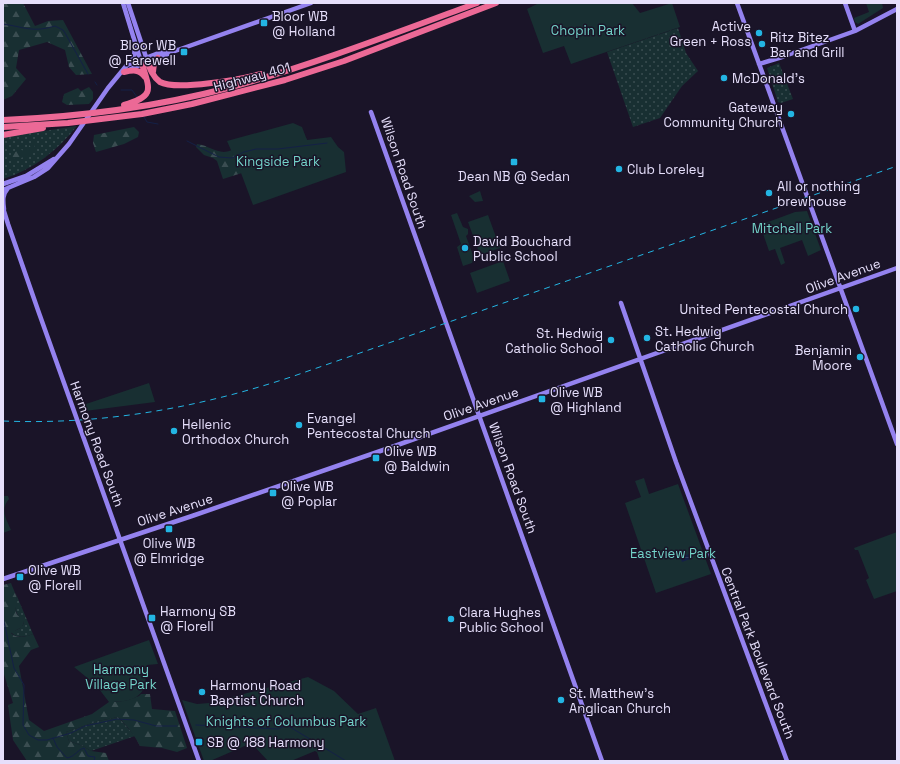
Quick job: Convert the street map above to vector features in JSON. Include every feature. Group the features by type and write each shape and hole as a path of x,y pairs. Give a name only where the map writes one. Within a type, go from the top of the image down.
{"highway":[{"name":"Highway 401","path":"3,120 26,119 142,106 227,88 310,64 477,3"},
{"name":"Highway 401","path":"3,127 68,123 142,114 192,104 285,80 344,61 496,3"},
{"path":"153,76 153,66 158,58"},
{"path":"144,60 153,76 162,83 173,85 214,83 310,64"},
{"path":"105,111 139,101 146,95 148,90 144,60"},
{"path":"124,72 138,71 143,74 147,80"},
{"path":"3,135 68,123"}],"main road":[{"path":"123,3 134,40 144,60"},
{"path":"128,3 144,60"},
{"path":"130,64 177,50 311,3"},
{"path":"737,3 897,444"},
{"path":"845,3 856,31"},
{"path":"759,64 856,31 897,9"},
{"path":"3,190 41,173 48,168 79,132 97,103 118,76 130,64 135,53 134,40"},
{"path":"118,76 144,60 158,58 177,50"},
{"name":"Wilson Road South","path":"371,112 602,761"},
{"path":"3,184 30,174 58,156"},
{"path":"3,208 4,195 10,187"},
{"name":"Harmony Road South","path":"3,208 80,429 199,761"},
{"name":"Harmony Road South","path":"3,217 8,224"},
{"name":"Olive Avenue","path":"3,579 265,492 897,268"},
{"name":"Central Park Boulevard South","path":"621,303 640,363 714,567 752,663 787,761"}],"green space":[{"path":"3,3 23,3 35,26 48,21 63,20 92,74 76,75 69,67 65,50 47,42 19,50 16,68 26,79 12,96 3,100"},
{"name":"Chopin Park","path":"539,3 632,3 640,13 672,3 680,27 571,64 564,46 543,53 527,9"},
{"path":"866,3 882,3 883,8 858,24 855,22 854,18 869,12"},
{"path":"678,28 686,53 698,71 682,86 660,118 633,127 607,52"},
{"path":"779,63 793,99 781,103 778,102 767,68"},
{"path":"89,87 93,92 93,99 89,104 67,105 62,102 64,94 78,88 81,91"},
{"name":"Kingside Park","path":"293,123 302,127 307,140 331,137 338,147 344,152 346,172 253,205 227,141"},
{"path":"77,126 53,151 44,158 25,170 3,179 3,138"},
{"path":"134,127 139,132 138,137 124,144 96,152 93,143 94,135"},
{"path":"306,138 307,140 245,172 223,179 217,161 204,155 196,147 197,144 224,152 234,149"},
{"path":"31,144 35,145 30,154 13,159 12,157 15,152 20,149 26,152 29,150 29,146"},
{"path":"480,191 483,201 475,202 469,196"},
{"name":"Mitchell Park","path":"807,211 821,250 808,256 802,240 780,248 785,263 781,265 775,249 769,251 760,225 795,212"},
{"path":"457,213 463,227 468,229 468,234 466,236 474,258 472,263 463,266 457,247 461,244 451,215"},
{"path":"488,215 500,248 480,255 468,222"},
{"path":"503,261 510,281 477,293 470,273"},
{"path":"149,383 155,402 85,411 83,405"},
{"name":"Eastview Park","path":"644,478 649,494 678,484 711,574 656,593 625,503 641,497 635,481"},
{"path":"3,496 8,496 9,499 4,510 11,530 3,533"},
{"path":"897,532 897,591 874,599 866,580 869,578 858,550 855,550 854,548"},
{"path":"11,583 17,599 17,614 24,622 22,627 11,633 18,637 33,634 39,647 31,650 19,666 29,720 44,731 92,714 109,702 128,700 141,694 150,694 152,709 175,711 187,748 177,752 162,748 140,746 130,730 118,717 98,721 66,732 69,741 83,746 91,751 106,753 109,761 27,761 13,740 8,705 13,703 3,671 3,585"},
{"path":"16,594 33,634 24,637 16,636 11,632 21,627 24,622 16,612"},
{"name":"Harmony Village Park","path":"149,640 158,664 147,665 145,684 142,692 130,700 109,702 96,685 74,667"},
{"name":"Knights of Columbus Park","path":"308,677 334,691 358,714 376,708 395,761 320,761 317,752 315,751 291,761 268,761 254,746 247,745 210,761 204,761 182,700 197,704 209,703"},
{"path":"118,717 135,736 91,751 83,746 69,741 66,732 98,721"}],"water":[{"path":"692,553 693,558 682,562 680,557"}],"waterway":[{"path":"3,24 34,29 55,26 63,30 88,74"},
{"path":"121,90 132,90 137,97"},
{"path":"144,117 147,122 158,124"},
{"path":"187,141 219,157 232,158 244,152 256,149 278,149 327,143"},
{"path":"3,617 14,668 24,685 23,725 29,735 38,740 47,740 71,733 85,726 117,719 134,720 156,726 177,726"},
{"path":"196,725 278,729 285,726 290,727 346,761"},
{"path":"53,738 57,747 67,758 84,748 88,756 95,757 94,761"}],"railway":[{"path":"3,421 40,422 113,417 185,406 256,388 897,166"}],"place":[{"name":"Bloor WB @ Holland","path":"264,23"},
{"name":"Active Green + Ross","path":"759,33"},
{"name":"Ritz Bitez Bar and Grill","path":"762,44"},
{"name":"Bloor WB @ Farewell","path":"184,52"},
{"name":"McDonald's","path":"724,78"},
{"name":"Gateway Community Church","path":"791,114"},
{"name":"Dean NB @ Sedan","path":"514,162"},
{"name":"Club Loreley","path":"619,169"},
{"name":"All or nothing brewhouse","path":"769,193"},
{"name":"David Bouchard Public School","path":"465,248"},
{"name":"United Pentecostal Church","path":"856,309"},
{"name":"St. Hedwig Catholic Church","path":"647,338"},
{"name":"St. Hedwig Catholic School","path":"611,340"},
{"name":"Benjamin Moore","path":"860,357"},
{"name":"Olive WB @ Highland","path":"542,399"},
{"name":"Evangel Pentecostal Church","path":"299,425"},
{"name":"Hellenic Orthodox Church","path":"174,431"},
{"name":"Olive WB @ Baldwin","path":"376,458"},
{"name":"Olive WB @ Poplar","path":"273,493"},
{"name":"Olive WB @ Elmridge","path":"169,529"},
{"name":"Olive WB @ Florell","path":"20,577"},
{"name":"Harmony SB @ Florell","path":"152,618"},
{"name":"Clara Hughes Public School","path":"451,619"},
{"name":"Harmony Road Baptist Church","path":"202,692"},
{"name":"St. Matthew's Anglican Church","path":"561,700"},
{"name":"SB @ 188 Harmony","path":"199,742"}]}
